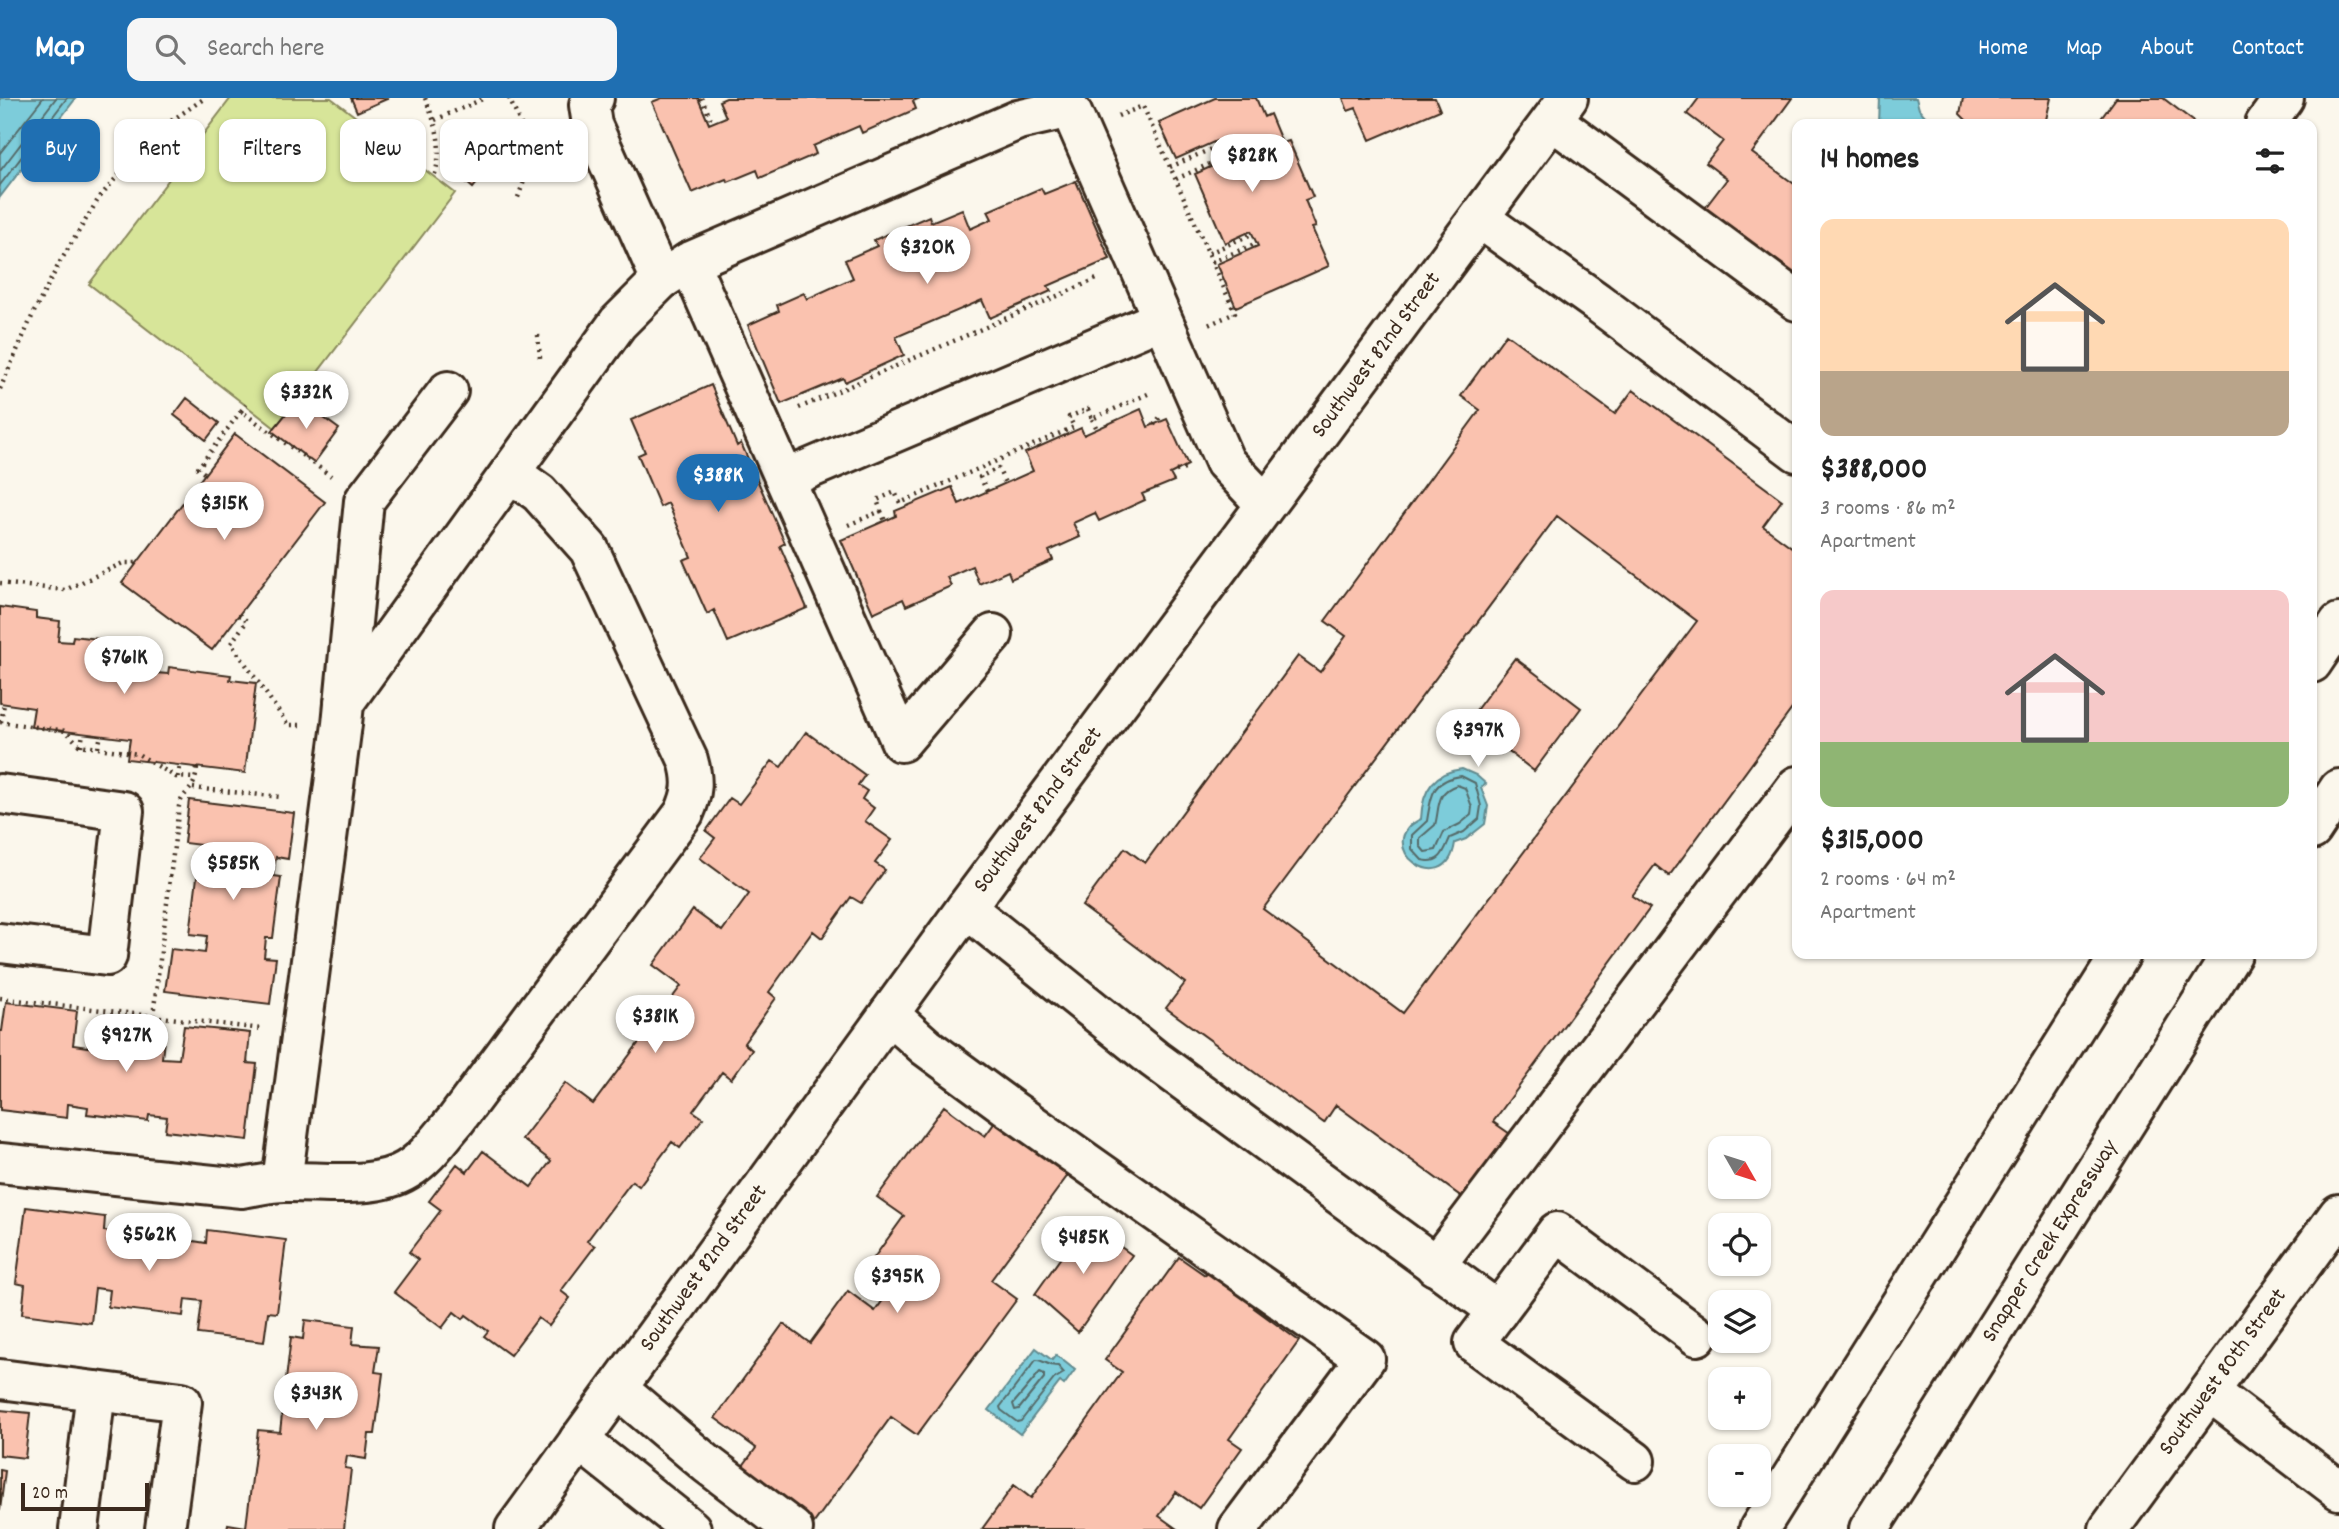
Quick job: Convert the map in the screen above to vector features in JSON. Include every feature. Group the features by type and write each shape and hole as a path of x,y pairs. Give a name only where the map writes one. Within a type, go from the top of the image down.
{"main road":[{"path":"594,98 589,105 592,125 675,271 785,479 901,742 993,634"},
{"path":"2269,119 2284,98"},
{"path":"344,703 618,323 675,271 1018,120 1070,108 1180,325 1226,462 1265,504"},
{"path":"1560,109 1792,296"},
{"name":"Southwest 82nd Street","path":"514,1529 966,908 1560,109"},
{"path":"1479,218 1792,448"},
{"path":"785,479 1180,325"},
{"path":"282,1182 344,703 364,501 448,391"},
{"path":"0,1163 242,1188 282,1182 370,1182 393,1177 408,1170 423,1158 464,1109 684,813 692,795 693,777 688,760 589,550 539,493 510,473"},
{"path":"2317,656 2339,623"},
{"path":"2317,822 2339,789"},
{"path":"1435,1266 1792,793"},
{"path":"0,794 124,811 107,956 0,943"},
{"path":"966,908 1154,1059 1497,1311"},
{"path":"1759,1529 2118,959"},
{"name":"Snapper Creek Expressway","path":"1869,1529 2229,959"},
{"path":"889,1014 926,1047 1009,1108 1365,1359 1238,1529"},
{"name":"Southwest 80th Street","path":"2109,1529 2339,1214"},
{"path":"1635,1461 1474,1343 1557,1232 1697,1336"},
{"path":"0,1379 182,1402 165,1529"},
{"path":"618,1389 707,1464 793,1529"},
{"path":"79,1529 96,1391"},
{"path":"2210,1392 2339,1490"},
{"path":"579,1440 691,1529"}],"path":[{"path":"0,389 53,274 99,198 156,131 205,98"},
{"path":"425,98 439,135 439,153 434,177"},
{"path":"435,120 485,98"},
{"path":"509,98 518,119"},
{"path":"701,98 712,123"},
{"path":"1070,108 1143,106 1235,313 1180,325"},
{"path":"1170,167 1217,146"},
{"path":"1175,179 1223,158"},
{"path":"516,200 523,182"},
{"path":"1209,253 1252,234"},
{"path":"1212,262 1257,243"},
{"path":"794,410 1104,276"},
{"path":"1092,419 1158,390"},
{"path":"204,473 198,468 246,405"},
{"path":"885,521 877,500 895,492 901,506 987,465 1074,429 1069,417 1088,409 1097,429"},
{"path":"241,411 335,479"},
{"path":"987,465 990,472"},
{"path":"987,491 980,477 998,468 1005,483"},
{"path":"845,527 881,511"},
{"path":"0,583 65,590 123,563 136,563"},
{"path":"239,615 247,621 231,643 288,725"},
{"path":"4,704 1,722 65,731 81,746 138,754 178,777 196,779"},
{"path":"81,746 83,733"},
{"path":"98,748 100,735"},
{"path":"178,777 180,765"},
{"path":"153,1016 179,806 181,799 193,788 197,767"},
{"path":"193,788 281,797"},
{"path":"0,998 262,1029 261,1042"}],"green space":[{"path":"231,98 331,98 358,119 340,119 340,182 426,182 426,171 455,193 275,428 89,284 167,182 205,182 205,132"}],"water":[{"path":"0,98 76,98 60,119 21,119 21,170 0,197"},
{"path":"1880,98 1916,98 1919,109 1928,119 1879,119"},
{"path":"1462,769 1476,775 1486,784 1481,788 1488,806 1485,824 1466,839 1455,843 1449,860 1438,868 1426,868 1415,863 1406,853 1403,842 1407,830 1421,819 1424,800 1431,785 1444,774"},
{"path":"1036,1348 1052,1360 1056,1355 1075,1370 1064,1385 1060,1382 1020,1434 989,1410"}],"building":[{"path":"351,98 389,98 357,112"},
{"path":"662,98 698,98 709,124 726,117 719,101 726,98 920,98 913,101 916,109 862,133 859,126 813,146 816,154 760,178 757,170 692,193 652,102"},
{"path":"1215,98 1256,98 1264,117 1270,114 1282,143 1289,141 1313,197 1305,200 1316,227 1312,228 1329,266 1236,307 1217,264 1258,246 1251,231 1225,243 1195,174 1224,161 1216,141 1176,159 1159,123"},
{"path":"1343,98 1435,98 1440,110 1370,140 1356,108 1348,111"},
{"path":"1699,98 1792,98 1752,153 1792,182 1792,272 1705,208 1727,179 1706,163 1723,141 1687,114"},
{"path":"1963,98 2051,98 2046,119 1965,119 1960,114"},
{"path":"2116,98 2163,98 2190,119 2101,119"},
{"path":"1076,181 1110,259 1048,286 1051,291 990,318 982,300 896,337 904,355 845,382 843,378 781,404 748,325 779,311 777,305 804,293 807,299 853,278 845,260 877,246 874,240 929,216 931,222 962,209 970,229 992,219 988,211 1041,188 1044,194"},
{"path":"466,182 478,182 473,188"},
{"path":"1506,334 1615,414 1633,390 1782,500 1763,526 1792,547 1792,709 1669,876 1655,865 1632,896 1650,908 1493,1122 1513,1136 1466,1200 1336,1105 1324,1123 1166,1008 1185,983 1082,906 1125,848 1145,863 1298,656 1320,672 1346,636 1325,621 1480,410 1461,396","holes":["1557,516 1697,621 1403,1013 1263,909"]},
{"path":"711,385 737,446 741,443 785,543 780,546 807,608 728,642 714,610 707,614 683,560 691,557 668,503 660,507 638,455 645,452 631,420"},
{"path":"187,398 219,423 206,440 174,415"},
{"path":"298,399 339,429 314,463 272,431"},
{"path":"1141,409 1148,427 1167,419 1188,465 1170,474 1174,481 1142,494 1145,500 1099,521 1095,513 1073,523 1080,537 1049,551 1053,560 1011,579 1008,571 979,584 972,566 947,577 951,586 906,606 903,599 873,613 841,540 896,516 895,511 952,487 959,504 1033,471 1025,453 1081,428 1084,435"},
{"path":"235,434 325,502 212,650 122,583"},
{"path":"0,607 36,612 36,618 60,621 58,641 72,642 73,636 134,643 133,651 158,654 156,673 168,674 169,667 231,675 230,680 256,683 245,773 127,759 130,739 31,727 34,708 0,703"},
{"path":"1515,658 1581,708 1534,771 1468,721"},
{"path":"806,732 865,775 858,785 867,791 862,799 874,808 865,821 892,840 875,863 885,870 861,903 851,897 822,938 813,931 769,992 776,998 744,1043 752,1050 731,1079 722,1072 693,1111 703,1118 680,1148 672,1142 639,1186 632,1181 587,1241 595,1246 561,1291 570,1298 549,1326 538,1318 510,1355 484,1336 488,1331 466,1315 463,1319 454,1312 442,1328 394,1292 418,1260 409,1252 441,1210 429,1201 457,1164 467,1172 483,1151 531,1187 551,1161 522,1139 565,1083 593,1104 681,986 653,965 693,910 722,931 749,894 700,858 715,838 706,831 730,798 739,804 772,761 781,767"},
{"path":"189,800 294,813 288,859 276,857 273,876 281,877 273,938 266,938 264,957 276,958 270,1004 165,991 171,949 205,953 207,936 190,934 199,861 215,863 217,847 184,843"},
{"path":"6,1002 77,1011 73,1045 88,1047 89,1031 164,1040 162,1058 179,1059 184,1026 250,1033 247,1063 257,1064 248,1140 165,1131 167,1117 149,1115 148,1121 87,1114 88,1107 68,1104 67,1118 0,1110 0,1031"},
{"path":"944,1106 985,1136 1001,1114 1074,1167 991,1280 1017,1299 917,1435 891,1417 811,1527 737,1474 756,1448 715,1418 783,1324 810,1343 848,1291 875,1311 894,1285 868,1266 904,1216 877,1197"},
{"path":"26,1207 105,1217 104,1231 124,1233 124,1225 188,1232 187,1240 206,1243 207,1230 286,1240 277,1313 268,1312 264,1342 198,1334 202,1301 185,1299 183,1316 108,1307 110,1290 95,1288 91,1323 22,1314 25,1285 16,1283"},
{"path":"1086,1222 1132,1255 1078,1332 1035,1294"},
{"path":"1179,1257 1205,1275 1211,1265 1260,1301 1254,1308 1299,1341 1229,1439 1242,1448 1199,1508 1176,1492 1159,1516 1177,1529 982,1529 1014,1485 1031,1498 1122,1372 1105,1360"},
{"path":"305,1320 354,1326 352,1344 379,1346 375,1372 383,1373 375,1434 369,1434 366,1459 347,1456 345,1468 351,1469 344,1529 227,1529 228,1524 246,1527 258,1430 280,1432 291,1337 303,1339"},
{"path":"0,1410 30,1413 25,1458 0,1455"},
{"path":"0,1470 5,1471 0,1510"}]}
